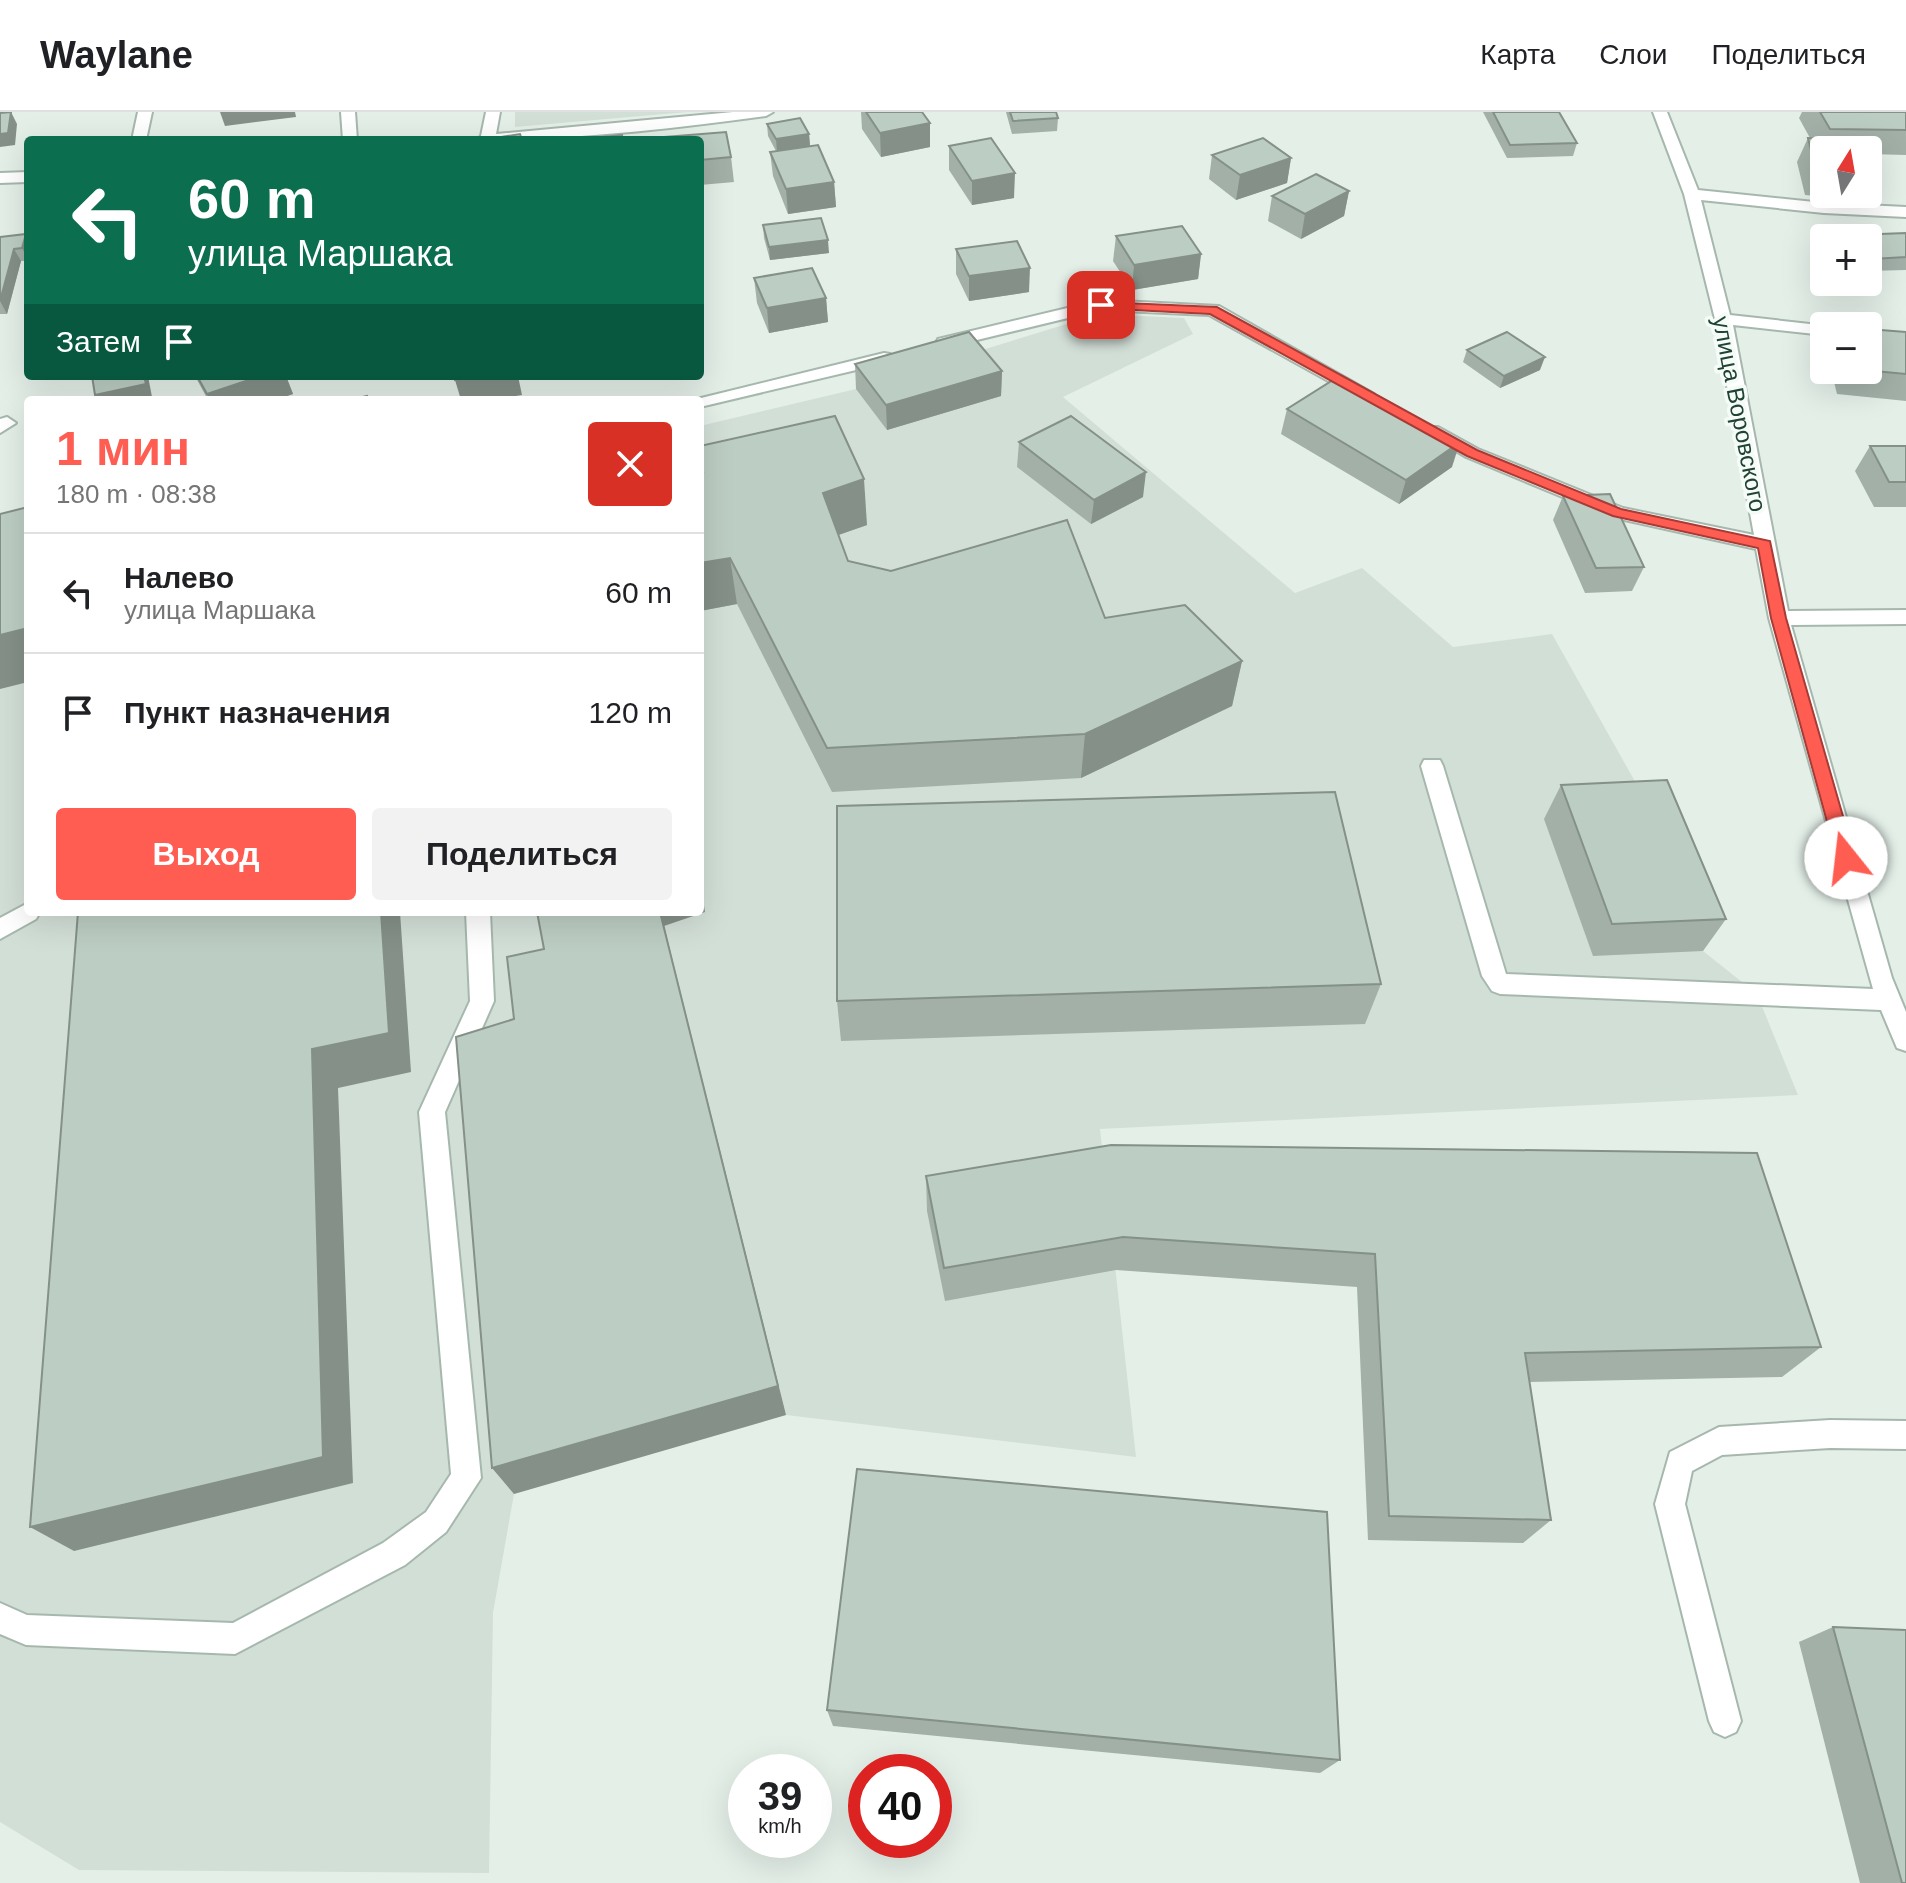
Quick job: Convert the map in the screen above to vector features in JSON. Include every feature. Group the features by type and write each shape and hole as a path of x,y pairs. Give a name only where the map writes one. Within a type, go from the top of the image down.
{"street":[{"path":"140,136 145,112"},
{"path":"348,112 350,136"},
{"path":"487,136 493,112"},
{"path":"531,136 766,112"},
{"name":"улица Воровского","path":"1660,112 1692,194 1723,319 1779,618 1884,989 1906,1041"},
{"path":"0,178 24,177"},
{"path":"1692,194 1824,208 1906,212"},
{"path":"926,348 1101,305 1213,310 1378,401"},
{"path":"1723,319 1810,328"},
{"path":"704,401 896,355"},
{"path":"1419,424 1472,453 1618,513 1765,544"},
{"path":"1779,618 1906,617"},
{"path":"1432,766 1494,976 1500,984 1514,987 1884,989 1906,981"},
{"path":"0,930 24,915"},
{"path":"0,1618 26,1630 235,1639 394,1554 436,1522 466,1478 432,1112 482,1001 478,916"},
{"path":"1725,1721 1670,1504 1680,1462 1719,1441 1830,1434 1906,1435"}],"shaded area":[{"path":"515,112 687,112 515,127"},
{"path":"1099,314 1184,318 1193,334 1063,397 1295,593 1362,568 1453,647 1552,634 1646,801 1703,951 1757,994 1798,1095 1100,1129 1136,1457 786,1415 514,1494 493,1613 489,1873 79,1870 0,1822 0,568 24,562 24,916 704,916 704,425 856,389"}],"building":[{"path":"11,112 8,133 0,134 0,113"},
{"path":"866,112 922,112 930,123 880,133"},
{"path":"1010,112 1056,112 1058,118 1013,121"},
{"path":"1493,112 1559,112 1577,143 1510,145"},
{"path":"1820,112 1906,112 1906,130 1830,129"},
{"path":"800,118 809,134 776,139 767,124"},
{"path":"726,132 731,157 704,160 704,136 677,136"},
{"path":"991,138 1015,173 972,181 949,146"},
{"path":"1263,138 1291,158 1240,175 1212,155"},
{"path":"818,145 834,182 786,189 770,152"},
{"path":"1316,174 1349,191 1305,214 1272,196"},
{"path":"821,218 828,240 769,247 763,225"},
{"path":"1182,226 1201,254 1134,265 1116,236"},
{"path":"1906,233 1906,257 1882,258 1882,234"},
{"path":"24,234 22,248 14,249 0,301 0,237"},
{"path":"1017,241 1030,268 969,276 956,249"},
{"path":"812,268 826,298 767,308 754,278"},
{"path":"1882,330 1906,332 1906,374 1882,372"},
{"path":"969,332 1002,371 886,405 855,364"},
{"path":"1507,332 1545,357 1504,376 1467,350"},
{"path":"1341,375 1460,442 1406,480 1287,409"},
{"path":"93,380 145,380 146,384 95,395"},
{"path":"199,380 249,380 207,394"},
{"path":"835,416 864,479 823,493 848,561 891,571 1067,520 1105,618 1185,605 1242,661 1085,734 827,748 730,558 704,562 704,445"},
{"path":"1071,416 1146,472 1094,500 1019,442"},
{"path":"1870,446 1906,446 1906,482 1889,482"},
{"path":"1610,494 1644,567 1596,568 1563,496"},
{"path":"24,508 24,629 0,635 0,514"},
{"path":"1667,780 1726,919 1612,924 1561,785"},
{"path":"1335,792 1381,984 837,1001 837,806"},
{"path":"78,916 381,916 389,1033 312,1049 323,1457 30,1527"},
{"path":"538,916 661,916 778,1386 492,1468 456,1037 514,1019 507,957 544,949"},
{"path":"1111,1145 1757,1153 1821,1347 1525,1353 1551,1520 1389,1516 1375,1254 1123,1237 944,1268 926,1176"},
{"path":"857,1469 1327,1512 1340,1760 827,1710"},
{"path":"1833,1627 1906,1630 1906,1883 1902,1883"}],"route":[{"path":"1101,305 1213,310 1472,453 1618,513 1765,544 1779,618 1846,858"}]}
